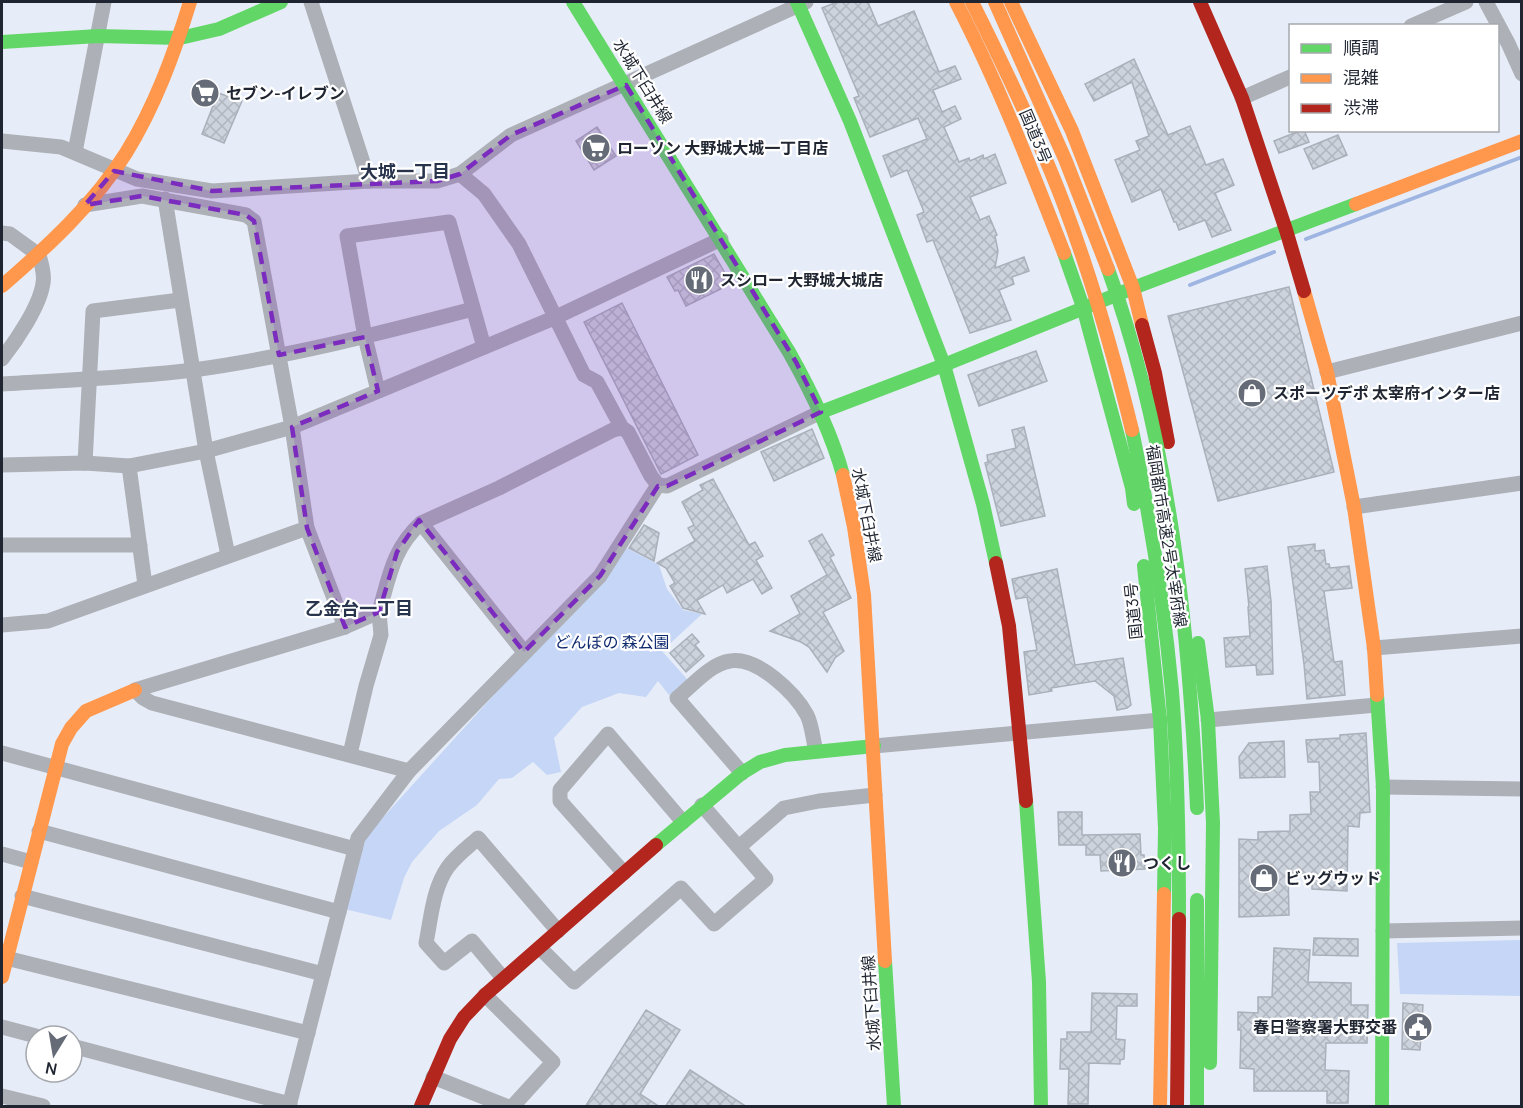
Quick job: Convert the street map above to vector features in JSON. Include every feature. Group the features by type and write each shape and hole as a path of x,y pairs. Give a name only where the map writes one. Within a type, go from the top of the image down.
{"main road":[{"path":"2,286 39,255 114,171 153,102 180,38 190,2"},
{"path":"2,42 98,36 180,38 219,29 281,2"},
{"name":"水城下臼井線","path":"573,2 796,362 820,412 838,460 852,511 864,595 894,1107"},
{"name":"国道3号","path":"956,2 985,58 1022,144 1083,307 1132,488 1147,589 1160,720 1165,828 1160,1107"},
{"name":"福岡都市高速2号太宰府線","path":"972,2 1028,119 1074,231 1106,328 1129,418 1147,503 1167,634 1177,786 1179,830 1177,1107"},
{"name":"福岡都市高速2号太宰府線","path":"995,2 1089,216 1125,321 1149,415 1168,498 1179,572 1194,718 1197,818"},
{"name":"国道3号","path":"1011,2 1072,131 1133,288 1155,373 1173,471 1208,720 1213,824 1210,1107"},
{"path":"1200,2 1242,98 1286,230 1327,372 1354,507 1374,648 1383,787 1382,1107"},
{"path":"800,3 908,266 944,365 983,504 1009,626 1020,732 1038,970 1041,1107"},
{"path":"820,412 944,365 1083,307 1521,141"},
{"path":"2,977 4,958 62,744 70,728 86,711 135,690"},
{"path":"421,1107 446,1048 464,1017 485,995 702,805 742,773 760,762 785,755 874,746"},
{"path":"1197,887 1197,1107"}],"street":[{"path":"75,152 104,2"},
{"path":"311,2 369,181"},
{"path":"1416,24 1467,2"},
{"path":"1486,2 1498,24"},
{"path":"2,141 61,147 137,179 212,191 369,181 437,181 460,174 511,135 626,85 800,3"},
{"path":"1499,26 1521,74"},
{"path":"1242,98 1289,77"},
{"path":"460,174 484,194 519,244 584,375 597,382 622,428 628,432 651,477 658,485 667,486 820,412"},
{"path":"85,205 142,196 246,215 254,220 292,427 307,528 345,627"},
{"path":"165,199 206,451 228,555"},
{"path":"378,391 365,337 347,236 449,222 484,347"},
{"path":"2,232 10,234 39,255 44,281 30,315 2,359"},
{"path":"2,465 85,463 129,466 206,451 292,427 554,318 721,239"},
{"path":"85,463 93,310 180,300"},
{"path":"2,384 192,370 365,337 473,309"},
{"path":"1327,372 1521,323"},
{"path":"350,754 381,635 379,612 397,552 411,532 421,522 500,488 613,430 622,428"},
{"path":"129,466 145,585"},
{"path":"1354,507 1521,483"},
{"path":"84,1049 289,1105 358,838 409,771 600,576 658,485"},
{"path":"421,522 524,652"},
{"path":"2,625 48,621 307,528"},
{"path":"2,545 140,545"},
{"path":"379,612 345,627 135,690 152,703 409,771"},
{"path":"1374,648 1521,636"},
{"path":"742,773 677,698 714,666 732,660 760,667 787,688 808,716 816,751"},
{"path":"1208,720 1377,705"},
{"path":"874,746 1160,720"},
{"path":"624,873 560,801 560,789 608,734 683,822"},
{"path":"2,753 355,849"},
{"path":"1383,787 1521,789"},
{"path":"740,847 784,808 819,801 874,795"},
{"path":"540,948 574,982 681,888 714,924 766,879 702,805"},
{"path":"39,831 339,912"},
{"path":"503,978 472,941 444,963 426,943 434,902 443,876 456,858 478,838 558,931"},
{"path":"2,854 31,862"},
{"path":"22,896 323,974"},
{"path":"1383,931 1521,928"},
{"path":"4,958 308,1033"},
{"path":"485,995 553,1062 513,1107"},
{"path":"2,1027 24,1033"},
{"path":"433,1077 506,1107"},
{"path":"2,1096 43,1107"}],"highlighted area":[{"path":"626,85 796,362 821,412 667,486 658,486 600,576 524,652 419,520 397,552 379,612 345,627 307,528 292,427 378,391 365,337 279,355 254,221 246,215 142,196 85,205 114,171 212,191 437,181 460,174 511,135"}],"green space":[{"name":"どんぽの 森公園","path":"627,548 659,565 667,589 683,610 702,614 662,651 688,680 669,695 658,681 646,697 619,693 582,707 554,738 561,772 547,775 533,762 512,778 499,779 477,805 439,831 412,862 404,878 391,920 344,909 360,850 368,834"},
{"path":"1521,940 1521,996 1400,994 1397,943"}],"building":[{"path":"837,2 868,2 878,26 914,11 939,72 955,66 961,79 933,90 942,112 955,106 961,119 944,127 959,162 969,158 970,161 983,155 984,159 995,154 1006,183 970,197 980,220 989,216 997,235 995,236 998,251 995,268 1024,257 1029,271 1012,277 1014,284 999,290 1011,320 970,333 933,240 927,242 917,215 924,212 907,170 891,177 883,156 927,139 918,118 870,137 854,98 859,96 822,8"},
{"path":"1134,59 1168,135 1190,126 1206,165 1223,159 1234,185 1215,193 1231,230 1212,237 1205,220 1179,230 1161,189 1132,202 1115,160 1140,150 1136,141 1149,136 1132,82 1094,101 1085,84"},
{"path":"218,93 242,101 224,143 202,134"},
{"name":"ローソン 大野城大城一丁目店","path":"597,127 616,156 594,170 576,141"},
{"path":"1297,132 1305,132 1309,142 1279,153 1274,141"},
{"path":"1338,135 1347,155 1313,169 1304,149"},
{"name":"スシロー 大野城大城店","path":"714,254 731,284 686,306 678,290 675,291 667,277"},
{"name":"スポーツデポ 太宰府インター店","path":"1289,287 1334,472 1218,501 1168,316"},
{"path":"622,303 698,455 661,474 584,322"},
{"path":"1036,351 1047,381 979,406 968,375"},
{"path":"1024,427 1045,516 1001,526 985,463 988,462 987,455 1016,448 1012,430"},
{"path":"812,429 824,458 774,481 761,452"},
{"path":"713,479 749,545 755,542 763,556 756,560 772,588 762,594 753,579 727,593 723,585 697,600 705,614 683,608 670,586 675,583 666,568 657,563 695,541 688,528 694,525 682,502 703,490 700,485"},
{"path":"644,525 659,533 654,561 629,548"},
{"path":"822,534 834,555 830,557 851,598 823,612 844,651 835,658 827,672 809,647 770,631 800,614 791,596 827,575 809,541"},
{"path":"1315,544 1315,551 1324,550 1326,564 1329,564 1330,568 1349,566 1352,588 1324,591 1334,662 1342,661 1345,695 1307,699 1288,547"},
{"path":"1267,566 1271,601 1273,674 1257,675 1256,665 1226,667 1224,638 1250,636 1245,569"},
{"path":"1057,569 1075,665 1123,658 1131,705 1127,708 1117,710 1114,696 1095,681 1051,688 1052,691 1029,695 1024,652 1037,650 1027,597 1016,599 1012,579"},
{"path":"692,634 699,642 695,645 704,656 686,672 670,653"},
{"path":"1366,733 1370,812 1360,813 1359,827 1348,826 1347,891 1312,889 1312,874 1288,873 1289,915 1239,917 1239,839 1258,840 1258,832 1290,831 1290,815 1311,814 1310,792 1320,792 1319,762 1308,762 1306,740 1340,738 1340,735"},
{"path":"1284,741 1285,777 1240,778 1239,757 1249,743"},
{"path":"1058,812 1082,812 1082,835 1140,834 1141,855 1144,855 1145,869 1101,871 1100,855 1086,855 1086,845 1059,845"},
{"path":"1314,938 1358,939 1358,956 1313,955"},
{"path":"1274,948 1310,950 1308,982 1351,983 1351,1005 1368,1005 1367,1043 1326,1043 1325,1070 1349,1071 1348,1103 1327,1103 1327,1091 1254,1091 1254,1069 1240,1068 1241,1030 1238,1030 1238,1012 1258,1013 1258,997 1272,997"},
{"path":"1092,993 1137,994 1137,1006 1117,1006 1116,1039 1125,1040 1124,1059 1120,1060 1120,1064 1089,1063 1088,1104 1068,1104 1069,1069 1060,1069 1061,1039 1067,1039 1067,1032 1091,1032"},
{"path":"1403,1003 1423,1005 1420,1050 1402,1049"},
{"path":"646,1010 680,1030 640,1094 660,1107 585,1107"},
{"path":"690,1070 747,1107 665,1107"}],"waterway":[{"path":"1306,239 1522,157"},
{"path":"1190,285 1274,252"}],"traffic: fast":[{"path":"2,42 98,36 180,38 219,29 281,2"},
{"path":"573,2 789,352 820,412 843,475"},
{"path":"797,2 850,121 944,365 983,504 996,563"},
{"path":"821,412 1133,288 1356,204"},
{"path":"1064,253 1083,307 1132,488 1134,504"},
{"path":"1108,269 1147,400 1173,535 1182,603 1197,808"},
{"path":"1132,430 1156,560 1172,691 1178,805 1179,919"},
{"path":"1144,566 1160,720 1165,828 1164,894"},
{"path":"1198,643 1208,720 1213,823 1210,1063"},
{"path":"1377,695 1383,787 1382,1106"},
{"path":"656,845 742,773 760,762 785,755 874,746"},
{"path":"1026,801 1039,982 1041,1106"},
{"path":"1197,900 1197,1106"},
{"path":"885,961 894,1106"}],"traffic: slow":[{"path":"2,286 53,240 85,207 126,153 163,79 190,2"},
{"path":"956,2 1000,95 1064,253"},
{"path":"972,2 1020,101 1063,202 1101,314 1132,430"},
{"path":"995,2 1065,159 1108,269"},
{"path":"1011,2 1072,131 1133,288 1142,325"},
{"path":"1356,204 1522,141"},
{"path":"1304,291 1327,372 1354,507 1374,648 1377,695"},
{"path":"843,475 854,527 864,595 885,961"},
{"path":"2,977 62,744 71,728 86,711 135,690"},
{"path":"1160,1106 1164,894"}],"traffic: jam":[{"path":"1200,2 1242,98 1304,291"},
{"path":"1142,325 1155,373 1168,442"},
{"path":"996,563 1009,626 1026,801"},
{"path":"421,1106 450,1039 464,1017 485,995 656,845"},
{"path":"1177,1106 1179,919"}],"place":[{"name":"セブン-イレブン","path":"205,93"},
{"name":"ローソン 大野城大城一丁目店","path":"596,148"},
{"name":"スシロー 大野城大城店","path":"699,280"},
{"name":"スポーツデポ 太宰府インター店","path":"1252,393"},
{"name":"つくし","path":"1122,863"},
{"name":"ビッグウッド","path":"1264,878"},
{"name":"春日警察署大野交番","path":"1418,1027"}],"district":[{"name":"大城一丁目","path":"405,172"},
{"name":"乙金台一丁目","path":"359,609"}]}
